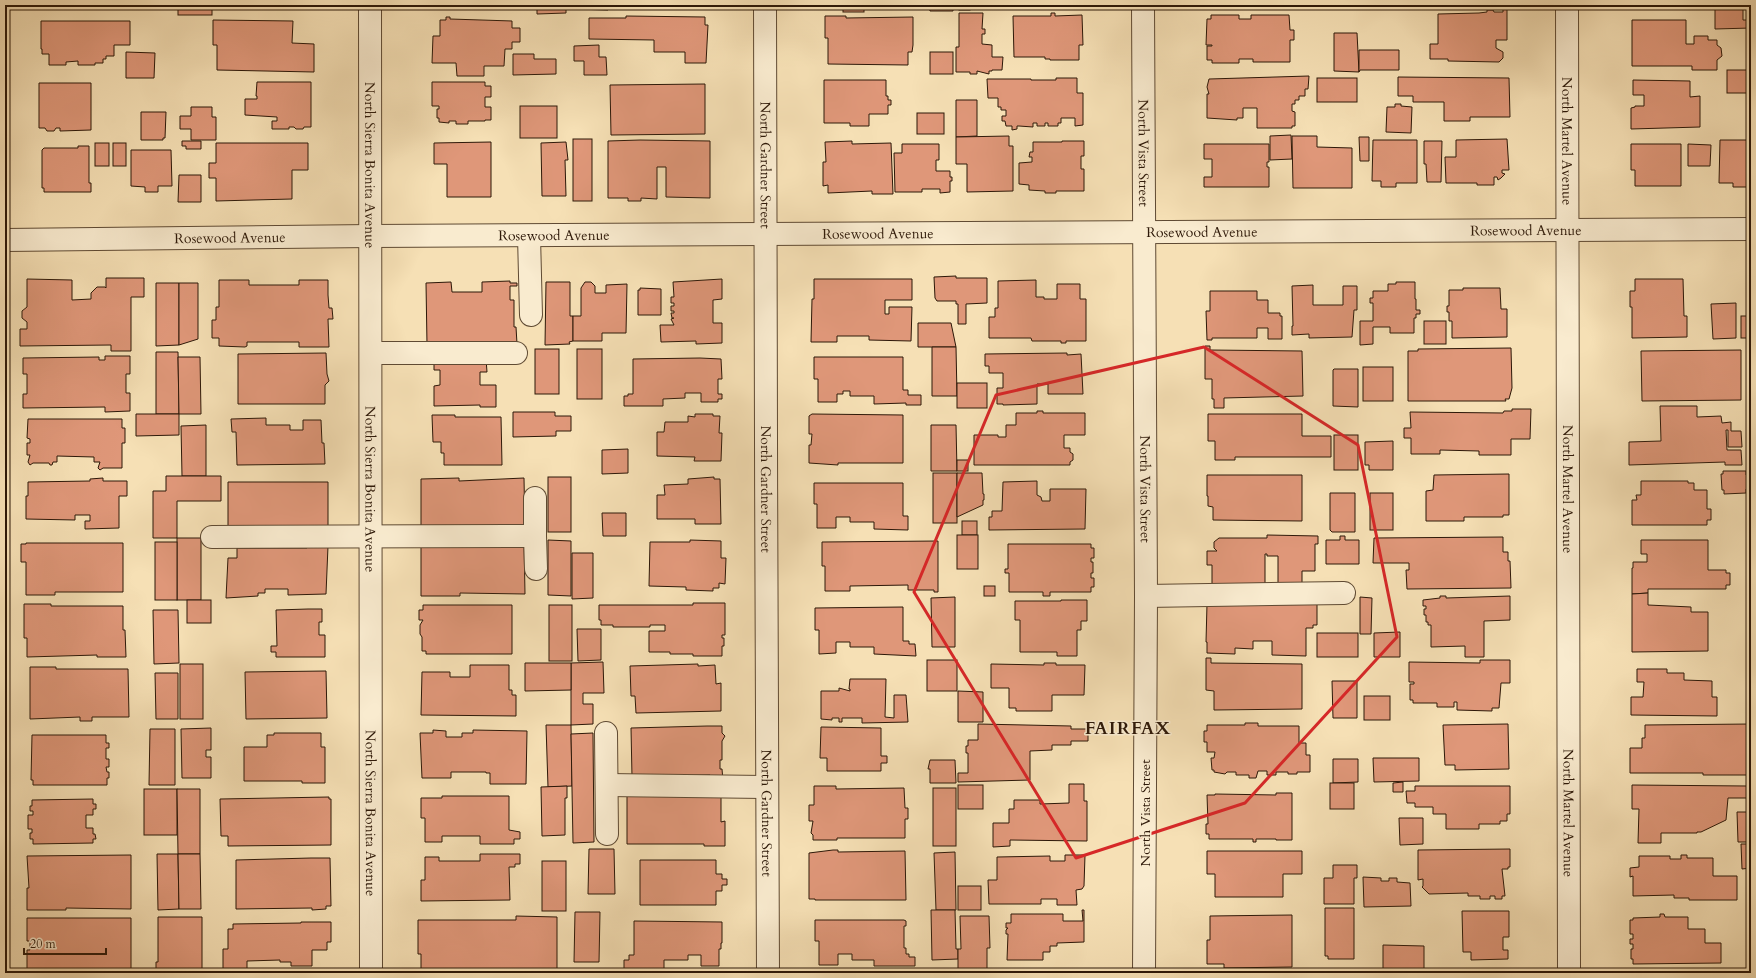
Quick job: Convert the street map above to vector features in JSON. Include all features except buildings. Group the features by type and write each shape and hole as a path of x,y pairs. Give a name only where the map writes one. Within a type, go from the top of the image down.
{"street":[{"name":"North Sierra Bonita Avenue","path":"370,5 371,973"},
{"name":"North Gardner Street","path":"765,5 767,235 766,787 768,973"},
{"name":"North Vista Street","path":"1143,5 1146,596 1144,973"},
{"name":"North Martel Avenue","path":"1567,5 1569,973"},
{"name":"Rosewood Avenue","path":"5,240 371,236 1751,229"},
{"path":"529,236 530,315"},
{"path":"371,353 516,354"},
{"path":"535,498 536,569"},
{"path":"212,537 535,536"},
{"path":"1146,596 1344,593"},
{"path":"606,733 607,834"},
{"path":"607,785 766,787"}],"highlighted area":[{"path":"1204,347 1358,445 1397,637 1245,803 1076,858 914,592 996,395"}],"district":[{"name":"FAIRFAX","path":"1128,728"}]}
